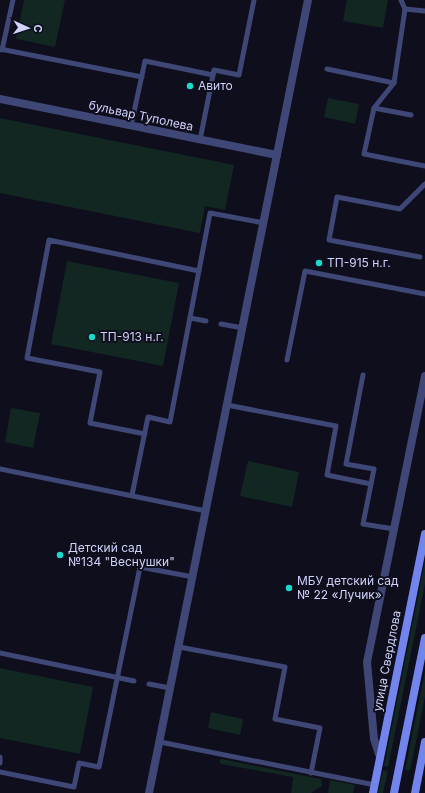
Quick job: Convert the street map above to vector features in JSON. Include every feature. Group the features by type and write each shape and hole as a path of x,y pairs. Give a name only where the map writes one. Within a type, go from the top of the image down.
{"main road":[{"name":"улица Свердлова","path":"374,789 425,534"},
{"path":"394,793 425,638"},
{"path":"415,793 425,742"}],"street":[{"path":"150,793 308,0"},
{"name":"бульвар Туполева","path":"0,99 277,155"},
{"path":"380,757 374,738 368,662 425,376"},
{"path":"420,768 425,760"}],"lane":[{"path":"12,0 1,49 142,77"},
{"path":"200,140 214,70 239,74 254,0"},
{"path":"401,0 405,9 394,83 374,108 364,154 425,166"},
{"path":"405,9 425,11"},
{"path":"131,126 145,61 213,76"},
{"path":"327,69 394,83"},
{"path":"374,108 411,115"},
{"path":"420,257 329,240 337,197 400,209 425,184"},
{"path":"132,495 148,417 170,422 210,213 264,223"},
{"path":"145,434 90,423 100,372 27,358 49,240 199,271"},
{"path":"286,360 305,271 392,286 425,294"},
{"path":"190,318 206,321"},
{"path":"221,324 243,328"},
{"path":"363,375 346,464 374,469 363,524 394,529"},
{"path":"227,405 336,426 327,475 371,484"},
{"path":"0,469 206,510"},
{"path":"0,772 74,787 79,763 99,767 140,567 193,577"},
{"path":"179,647 285,667 275,719 320,728 311,772"},
{"path":"0,653 134,681"},
{"path":"149,684 170,688"},
{"path":"160,742 311,772 374,789"},
{"path":"0,757 0,763"}],"green space":[{"path":"24,0 65,0 55,47 16,39"},
{"path":"347,0 388,0 383,28 343,21"},
{"path":"328,98 359,104 355,124 324,117"},
{"path":"0,118 234,165 225,210 205,206 200,233 0,193"},
{"path":"67,261 179,283 163,366 51,344"},
{"path":"11,408 40,413 33,448 5,442"},
{"path":"248,461 299,472 292,507 240,496"},
{"path":"425,561 425,584 388,767 384,766"},
{"path":"0,668 93,687 80,754 0,738"},
{"path":"425,671 425,697 410,771 405,770"},
{"path":"211,712 243,719 240,735 208,728"},
{"path":"221,759 321,779 322,786 311,793 291,793 293,777 221,764 219,761"},
{"path":"383,770 388,771 383,793 378,793"},
{"path":"330,780 355,785 353,793 328,793"}],"place":[{"name":"Авито","path":"190,86"},
{"name":"ТП-915 н.г.","path":"319,263"},
{"name":"ТП-913 н.г.","path":"92,337"},
{"name":"Детский сад №134 \"Веснушки\"","path":"60,555"},
{"name":"МБУ детский сад № 22 «Лучик»","path":"289,588"}]}
